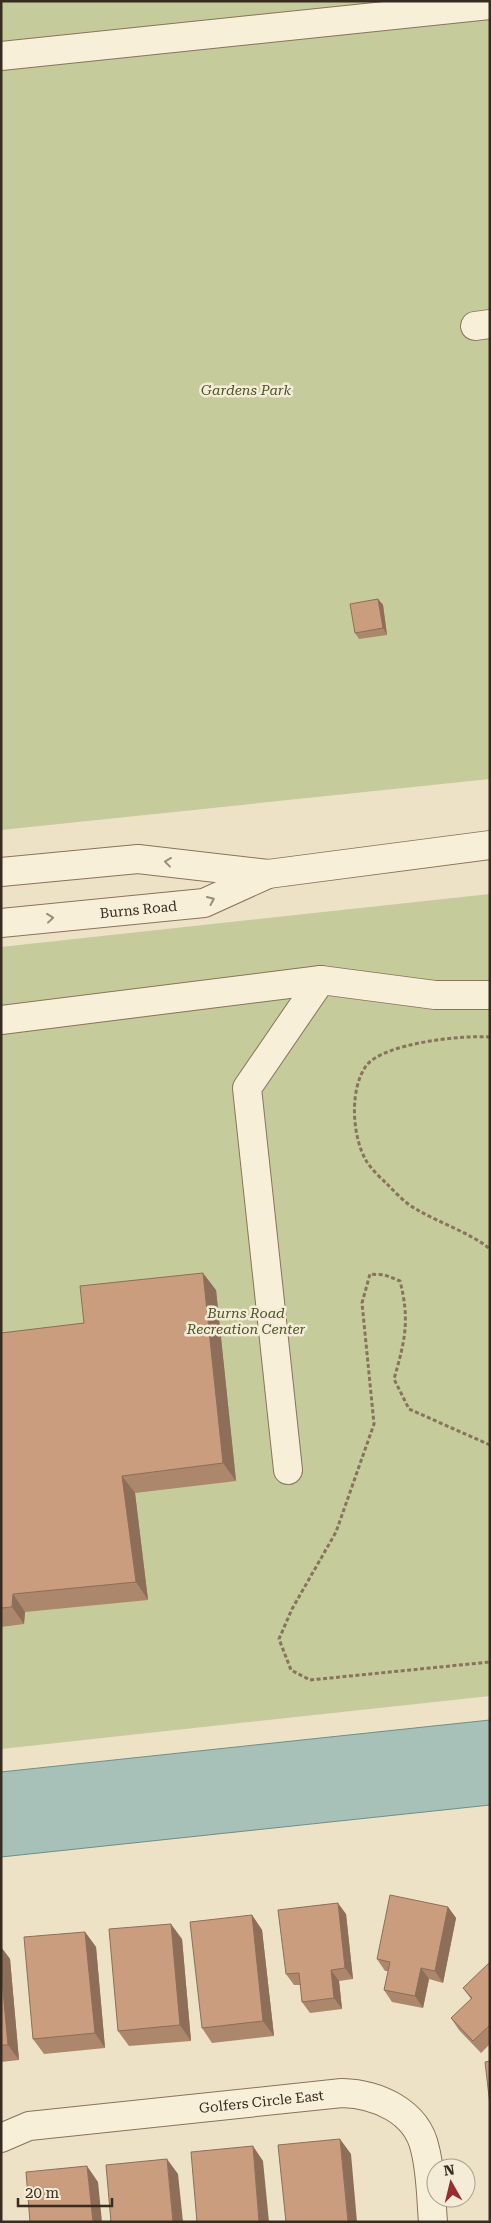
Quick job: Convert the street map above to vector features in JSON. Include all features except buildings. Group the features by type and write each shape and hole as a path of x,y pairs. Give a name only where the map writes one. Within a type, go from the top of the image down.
{"street":[{"path":"1,56 490,5"},
{"name":"Burns Road","path":"1,872 138,859 268,874 490,845"},
{"name":"Burns Road","path":"1,923 204,903 268,874"},
{"path":"1,1020 321,980 435,995 490,995"},
{"path":"288,1470 246,1088 321,980"},
{"name":"Golfers Circle East","path":"1,2138 29,2126 342,2093 364,2094 399,2109 415,2127 425,2148 434,2222"}],"path":[{"path":"490,1037 438,1040 392,1051 366,1066 360,1081 354,1114 358,1136 367,1162 386,1184 414,1208 490,1249"},
{"path":"490,1445 409,1409 394,1379 405,1341 406,1306 400,1281 385,1274 370,1274 362,1303 374,1424 336,1532 292,1609 279,1639 291,1670 310,1680 490,1662"}],"green space":[{"name":"Gardens Park","path":"1,1 490,1 490,779 1,830"},
{"name":"Burns Road Recreation Center","path":"490,894 490,1696 1,1749 1,947"}],"water":[{"path":"490,1720 490,1805 1,1857 1,1772"}]}
